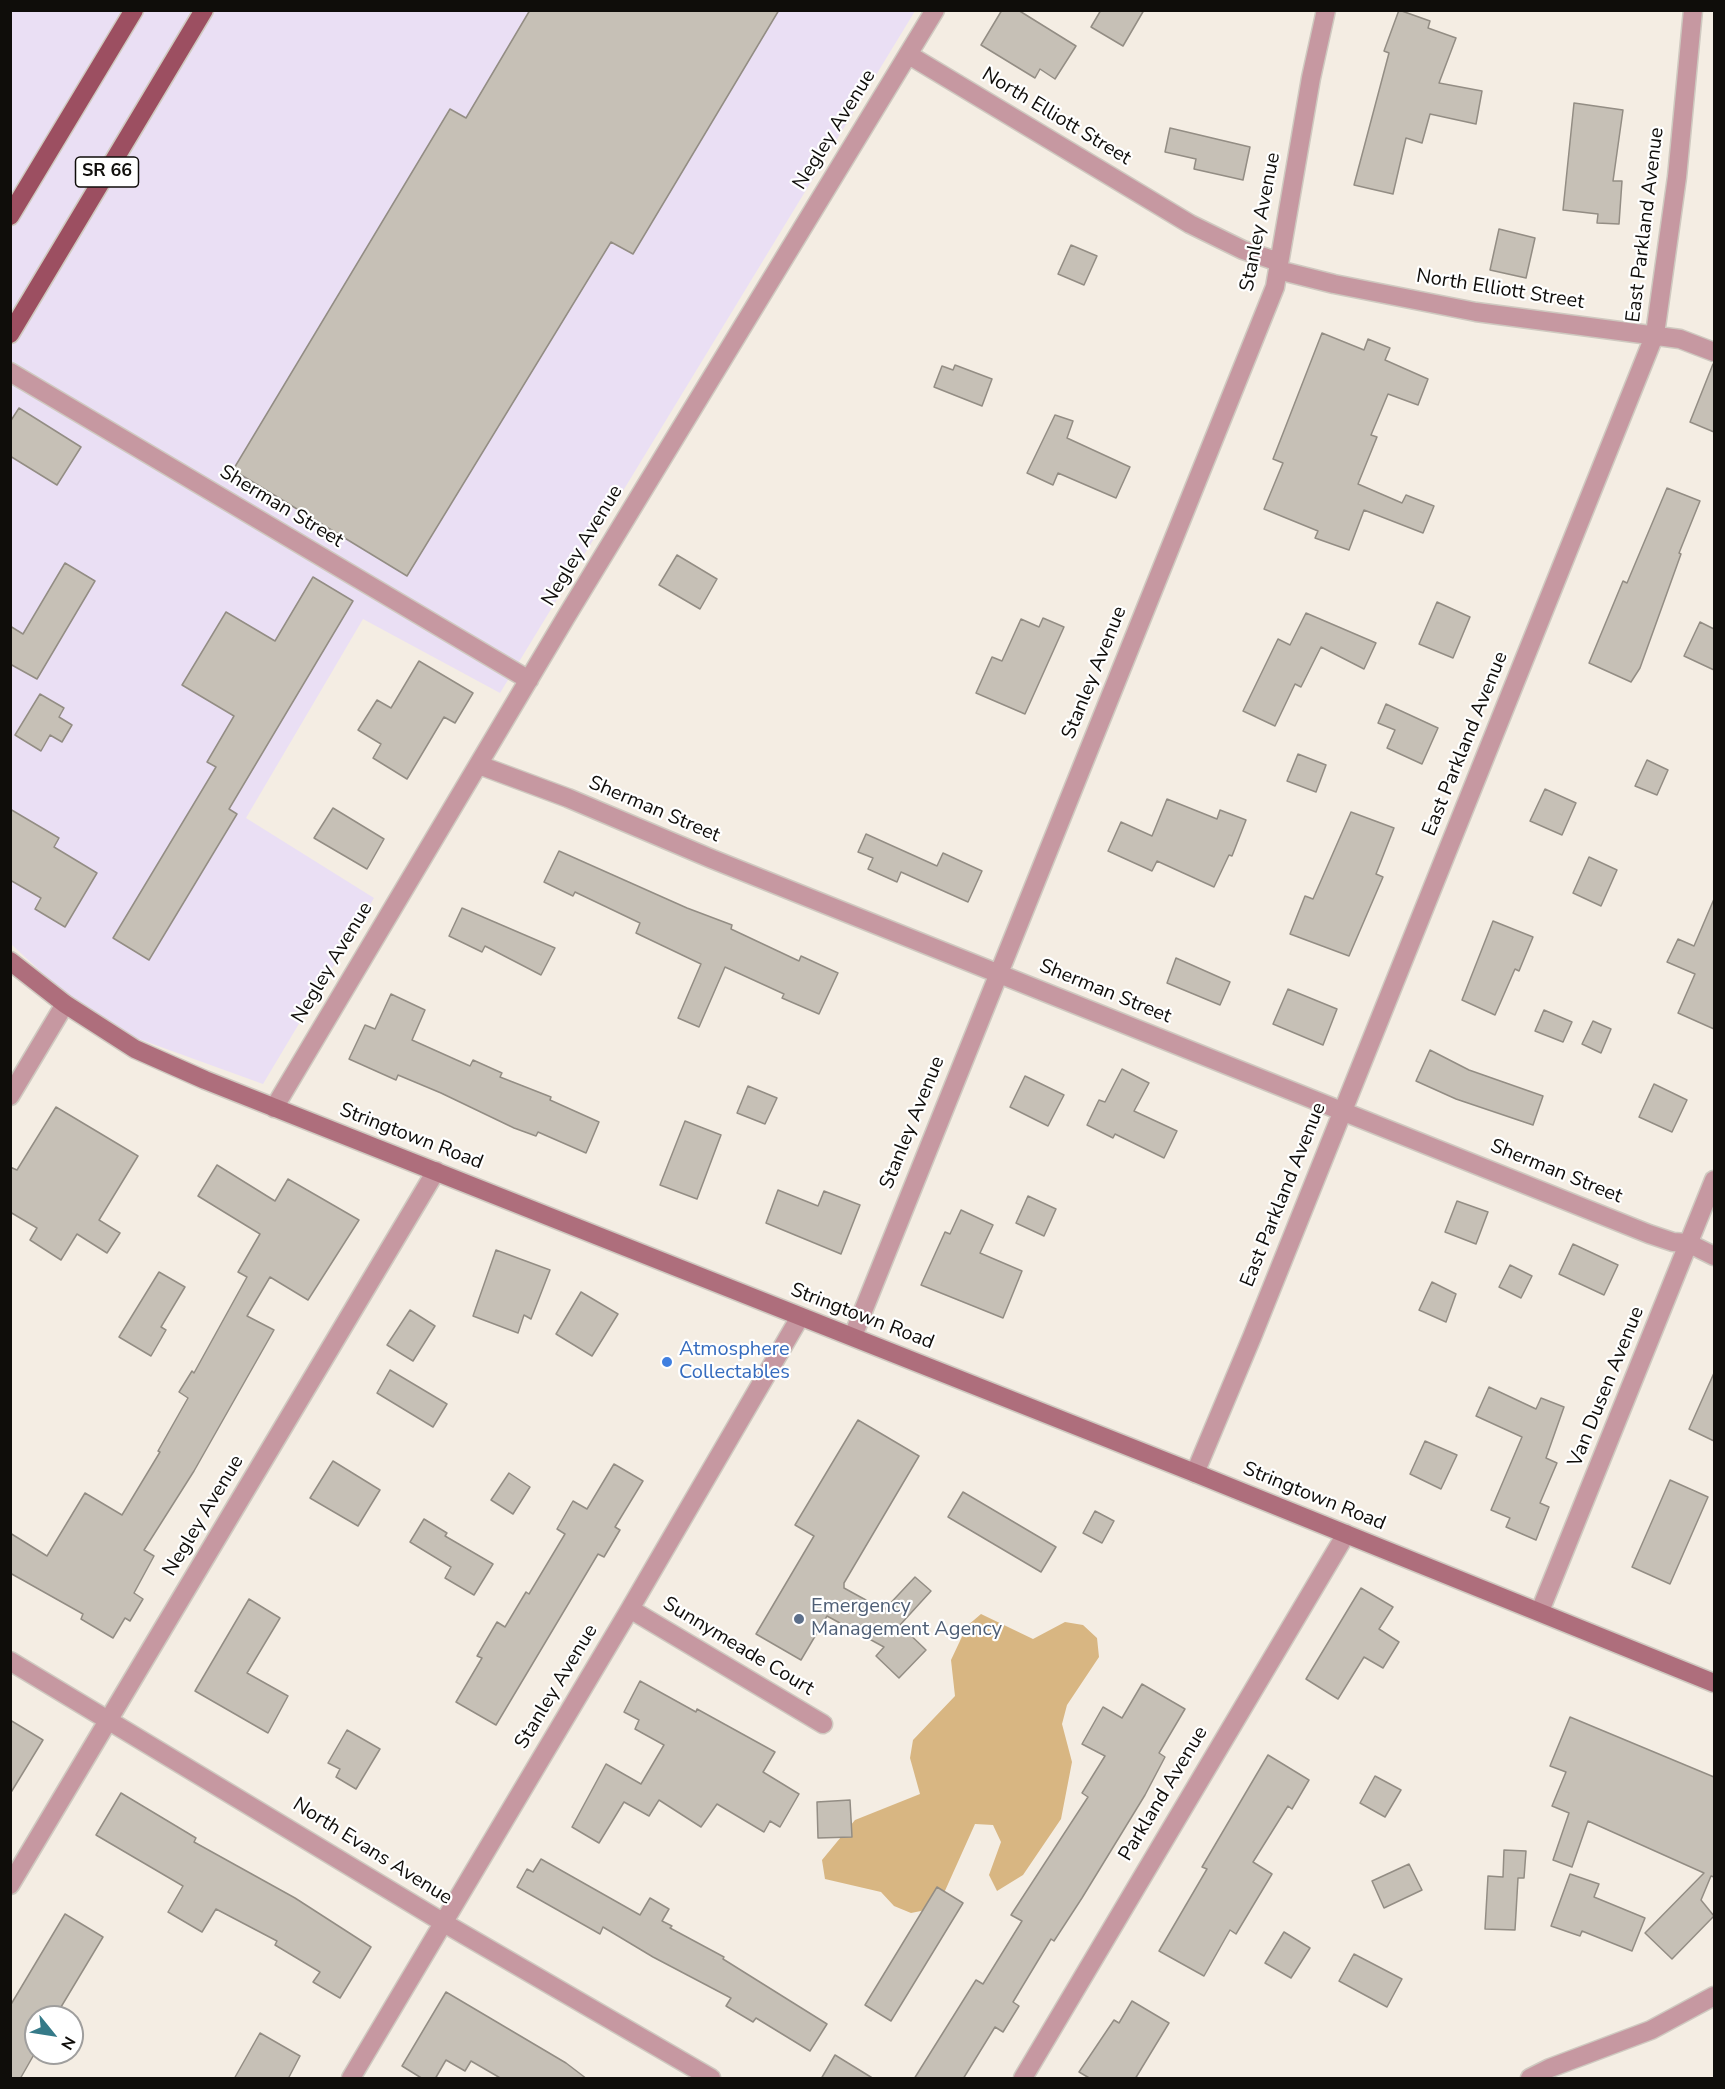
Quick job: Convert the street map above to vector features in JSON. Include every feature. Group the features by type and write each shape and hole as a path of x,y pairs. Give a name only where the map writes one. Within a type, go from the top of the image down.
{"main road":[{"name":"SR 66","path":"10,216 134,10"},
{"name":"SR 66","path":"10,334 204,10"},
{"name":"Stringtown Road","path":"10,961 65,1004 135,1049 274,1108 853,1336 1714,1683"}],"street":[{"name":"Negley Avenue","path":"274,1108 528,680 935,10"},
{"name":"Stanley Avenue","path":"853,1336 1275,286 1311,78 1326,10"},
{"name":"East Parkland Avenue","path":"1195,1473 1655,334 1677,177 1693,10"},
{"name":"North Elliott Street","path":"909,55 1190,224 1278,266 1334,284 1476,312 1655,334 1680,339 1714,352"},
{"name":"Sherman Street","path":"10,372 528,680"},
{"name":"Sherman Street","path":"479,765 568,798 1342,1112 1649,1234 1674,1242 1688,1243 1714,1256"},
{"path":"10,1096 65,1004"},
{"name":"Negley Avenue","path":"10,1885 436,1171"},
{"name":"Van Dusen Avenue","path":"1540,1611 1714,1180"},
{"name":"Stanley Avenue","path":"351,2079 800,1317"},
{"name":"Parkland Avenue","path":"1023,2079 1346,1534"},
{"name":"Sunnymeade Court","path":"630,1609 823,1724"},
{"name":"North Evans Avenue","path":"10,1661 444,1923 711,2079"},
{"path":"1530,2079 1550,2068 1652,2030 1714,1996"}],"shaded area":[{"path":"11,11 915,11 500,693 363,619 246,818 374,898 263,1084 136,1038 67,996 11,944"},
{"path":"981,1614 1033,1639 1065,1622 1083,1625 1097,1638 1099,1657 1067,1705 1062,1724 1072,1762 1061,1819 1023,1875 997,1891 989,1875 1001,1842 993,1825 975,1824 944,1893 931,1909 911,1913 894,1906 881,1892 825,1879 822,1860 855,1820 920,1794 910,1758 913,1740 955,1696 951,1660 967,1626"}],"building":[{"path":"530,10 779,10 633,254 611,242 407,576 233,470 450,109 466,118"},
{"path":"1002,10 1018,10 1076,46 1055,79 1040,69 1035,78 981,45"},
{"path":"1101,10 1144,10 1123,46 1091,27"},
{"path":"1399,10 1430,21 1428,28 1456,38 1439,83 1482,91 1476,124 1430,114 1422,143 1406,138 1393,194 1354,185 1389,53 1384,51"},
{"path":"1574,103 1623,110 1613,181 1622,181 1619,224 1597,223 1598,214 1563,210"},
{"path":"1170,128 1250,147 1243,180 1194,169 1196,159 1165,152"},
{"path":"1499,229 1535,238 1526,278 1490,270"},
{"path":"1071,245 1097,256 1084,285 1058,274"},
{"path":"1322,333 1364,350 1368,339 1390,348 1385,360 1428,379 1418,405 1388,394 1371,435 1377,437 1358,484 1402,503 1406,495 1434,506 1423,533 1364,510 1349,550 1315,538 1318,531 1264,509 1283,463 1273,459"},
{"path":"1714,364 1714,432 1690,422"},
{"path":"955,365 992,379 982,406 934,387 942,366 953,370"},
{"path":"19,408 81,447 57,485 10,456 10,422"},
{"path":"1055,415 1073,421 1067,438 1130,467 1116,498 1058,473 1053,485 1027,473"},
{"path":"1667,488 1700,501 1679,553 1681,554 1640,668 1631,682 1589,663 1623,581 1627,583"},
{"path":"677,555 717,579 700,609 659,585"},
{"path":"65,563 95,581 37,679 10,664 10,626 23,634"},
{"path":"313,577 353,601 229,809 237,814 149,960 113,938 216,767 207,762 234,716 182,685 226,612 275,641"},
{"path":"1437,602 1470,617 1453,658 1419,644"},
{"path":"1306,613 1376,643 1364,669 1321,647 1301,687 1295,684 1275,726 1243,711 1278,639 1290,645"},
{"path":"1043,618 1064,627 1025,714 976,693 992,657 1002,661 1021,619 1039,627"},
{"path":"1700,622 1714,629 1714,670 1684,656"},
{"path":"419,661 473,693 455,723 444,717 407,779 373,758 381,744 358,730 377,700 391,708"},
{"path":"40,694 64,708 59,717 72,725 62,742 50,735 41,751 15,735"},
{"path":"1386,704 1438,728 1422,764 1387,748 1395,730 1378,723"},
{"path":"1298,754 1326,765 1316,792 1287,781"},
{"path":"1647,760 1668,770 1657,795 1635,786"},
{"path":"1545,789 1576,803 1562,835 1530,821"},
{"path":"1167,799 1217,819 1220,810 1246,820 1232,856 1229,855 1214,887 1157,861 1152,871 1108,851 1121,822 1152,836"},
{"path":"333,808 384,839 367,869 314,838"},
{"path":"10,809 59,838 54,847 97,873 65,927 35,909 41,898 10,880"},
{"path":"1351,812 1394,828 1376,874 1383,877 1349,956 1290,934 1305,896 1313,899"},
{"path":"866,834 937,866 943,853 982,871 968,902 901,872 897,882 868,869 873,858 858,852"},
{"path":"559,851 687,908 732,925 731,929 799,961 801,956 838,973 819,1014 782,998 784,994 725,967 699,1027 678,1018 701,964 636,933 640,923 575,892 573,896 544,882"},
{"path":"1589,857 1617,870 1601,906 1573,893"},
{"path":"1714,899 1714,1029 1678,1013 1695,974 1667,962 1678,939 1694,946"},
{"path":"462,908 555,948 541,975 485,946 482,952 449,936"},
{"path":"1493,921 1533,937 1519,971 1515,969 1495,1015 1462,1000"},
{"path":"1176,958 1230,982 1220,1005 1167,983"},
{"path":"1288,989 1337,1009 1323,1045 1273,1024"},
{"path":"391,994 425,1010 412,1040 470,1066 473,1060 502,1073 500,1077 551,1097 550,1100 599,1122 586,1153 538,1132 536,1136 514,1128 398,1075 396,1080 349,1059 365,1025 375,1029"},
{"path":"1544,1010 1572,1022 1563,1042 1535,1031"},
{"path":"1593,1021 1611,1029 1601,1053 1582,1044"},
{"path":"1430,1050 1469,1070 1543,1096 1533,1125 1456,1099 1416,1081"},
{"path":"1122,1069 1149,1083 1134,1111 1177,1131 1164,1158 1115,1134 1113,1138 1087,1125 1099,1100 1105,1102"},
{"path":"1025,1076 1064,1095 1048,1126 1010,1107"},
{"path":"1654,1084 1687,1100 1672,1132 1639,1117"},
{"path":"748,1086 777,1098 765,1124 737,1113"},
{"path":"56,1107 138,1156 99,1220 120,1233 107,1253 77,1234 61,1260 30,1240 37,1228 10,1212 10,1167 17,1170"},
{"path":"685,1121 721,1135 697,1199 660,1185"},
{"path":"217,1165 275,1201 288,1179 359,1220 308,1300 270,1277 247,1316 274,1330 194,1471 144,1550 154,1556 134,1593 143,1599 130,1621 125,1618 113,1638 81,1619 83,1614 10,1573 10,1533 47,1556 85,1493 122,1515 160,1452 158,1451 188,1398 179,1392 192,1371 194,1373 247,1277 238,1272 260,1234 198,1196"},
{"path":"778,1190 818,1206 824,1191 860,1205 841,1254 766,1223"},
{"path":"1028,1196 1056,1209 1044,1236 1016,1223"},
{"path":"1457,1201 1488,1212 1476,1244 1445,1232"},
{"path":"961,1210 993,1225 980,1253 1022,1271 1003,1318 921,1285 945,1232 950,1234"},
{"path":"1573,1244 1618,1265 1604,1295 1559,1274"},
{"path":"496,1250 550,1270 531,1319 524,1315 518,1333 473,1316"},
{"path":"1510,1265 1532,1276 1521,1298 1499,1287"},
{"path":"159,1272 185,1287 161,1327 166,1330 151,1356 119,1337"},
{"path":"1432,1282 1456,1294 1446,1322 1419,1310"},
{"path":"581,1292 618,1314 592,1356 556,1334"},
{"path":"410,1310 435,1326 413,1361 387,1345"},
{"path":"390,1370 447,1404 433,1427 377,1393"},
{"path":"1714,1373 1714,1441 1689,1429"},
{"path":"1489,1387 1536,1409 1541,1398 1564,1407 1546,1458 1557,1463 1540,1503 1549,1507 1536,1540 1506,1527 1510,1518 1491,1510 1522,1437 1476,1416"},
{"path":"858,1420 919,1456 844,1583 844,1588 884,1610 915,1577 931,1591 900,1625 926,1650 899,1678 876,1656 884,1647 827,1616 801,1660 756,1634 814,1536 795,1525"},
{"path":"1425,1441 1457,1455 1441,1489 1410,1474"},
{"path":"333,1461 380,1490 358,1526 310,1498"},
{"path":"614,1464 643,1481 615,1527 620,1530 604,1557 598,1554 496,1725 456,1702 482,1658 477,1656 497,1622 505,1627 526,1592 529,1594 565,1534 557,1529 573,1501 587,1509"},
{"path":"509,1473 530,1487 513,1514 491,1500"},
{"path":"1670,1480 1708,1497 1670,1584 1632,1567"},
{"path":"963,1492 1056,1547 1041,1572 948,1517"},
{"path":"1095,1511 1114,1521 1102,1543 1083,1533"},
{"path":"424,1519 447,1533 445,1536 493,1564 474,1595 445,1578 451,1567 410,1542"},
{"path":"1361,1588 1393,1607 1379,1629 1399,1642 1383,1668 1364,1657 1338,1699 1306,1679"},
{"path":"249,1599 280,1618 247,1673 288,1696 268,1733 195,1691"},
{"path":"640,1681 775,1752 763,1772 799,1794 780,1827 770,1821 764,1832 717,1804 701,1827 659,1800 649,1816 624,1802 599,1843 572,1827 606,1764 641,1784 664,1745 635,1729 639,1720 624,1712"},
{"path":"1142,1684 1185,1709 1159,1753 1165,1757 1145,1795 1082,1898 1054,1941 1051,1939 1013,2002 1019,2006 1003,2032 995,2027 963,2079 914,2079 976,1980 983,1984 1022,1921 1011,1915 1088,1797 1082,1793 1105,1756 1082,1744 1103,1707 1122,1718"},
{"path":"1570,1717 1714,1777 1714,1877 1711,1876 1701,1900 1714,1916 1672,1959 1645,1933 1704,1873 1588,1821 1572,1867 1553,1860 1569,1813 1552,1806 1566,1772 1550,1766"},
{"path":"10,1720 43,1740 10,1794"},
{"path":"347,1730 380,1749 356,1789 336,1777 340,1769 328,1763"},
{"path":"1268,1755 1309,1780 1292,1809 1288,1806 1253,1862 1272,1874 1236,1934 1230,1930 1204,1976 1159,1951 1207,1869 1202,1867"},
{"path":"1375,1776 1401,1790 1385,1817 1360,1803"},
{"path":"121,1793 196,1838 194,1842 295,1898 371,1947 340,1998 313,1982 320,1972 275,1945 277,1941 216,1909 202,1932 168,1912 183,1886 96,1835"},
{"path":"850,1800 852,1837 818,1838 817,1802"},
{"path":"1504,1850 1526,1851 1524,1878 1518,1878 1515,1930 1485,1929 1488,1876 1503,1877"},
{"path":"541,1859 640,1915 650,1898 669,1909 662,1921 672,1926 670,1928 724,1957 723,1959 827,2024 810,2051 756,2018 753,2022 726,2006 731,1998 653,1957 603,1927 600,1934 517,1887 527,1869 533,1872"},
{"path":"1409,1864 1422,1890 1384,1908 1372,1881"},
{"path":"1570,1874 1599,1884 1594,1897 1645,1918 1632,1951 1582,1931 1580,1936 1551,1926"},
{"path":"937,1887 963,1903 891,2021 865,2005"},
{"path":"65,1914 103,1937 62,2005 24,2005 24,2065 28,2065 20,2079 10,2079 10,2006"},
{"path":"1284,1932 1310,1948 1291,1978 1265,1963"},
{"path":"1354,1954 1402,1979 1387,2007 1339,1981"},
{"path":"446,1992 566,2063 587,2079 502,2079 471,2061 465,2071 446,2060 435,2079 423,2079 402,2066"},
{"path":"1132,2001 1169,2023 1135,2079 1091,2079 1079,2072 1114,2020 1119,2023"},
{"path":"260,2033 300,2056 288,2079 234,2079"},
{"path":"835,2055 874,2079 821,2079"}],"place":[{"name":"Atmosphere Collectables","path":"667,1362"},
{"name":"Emergency Management Agency","path":"799,1619"}]}
